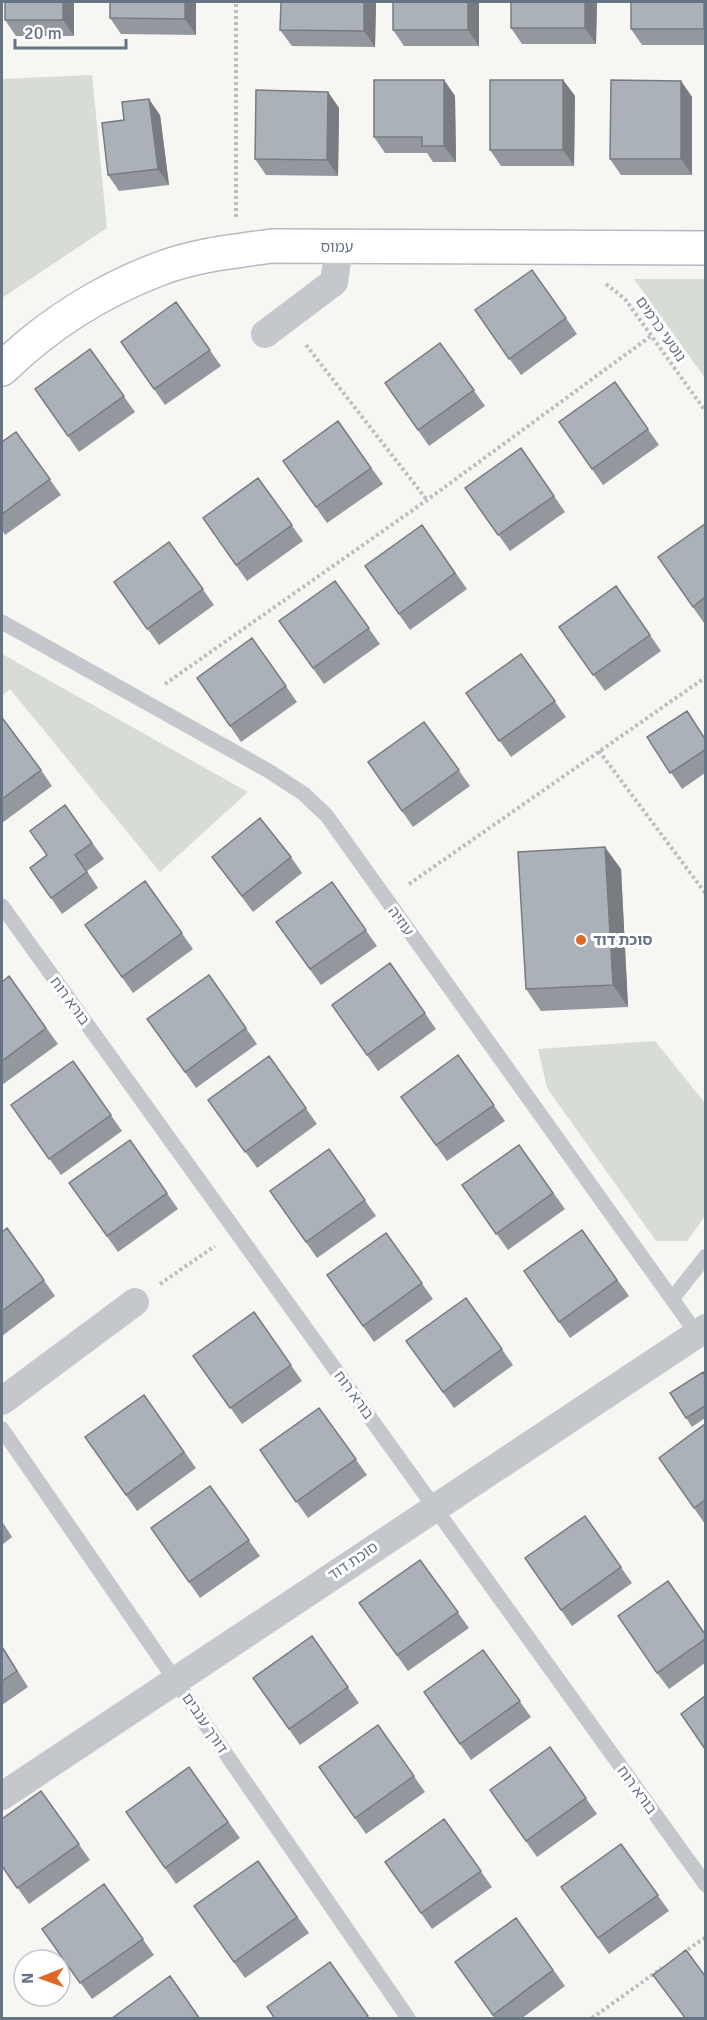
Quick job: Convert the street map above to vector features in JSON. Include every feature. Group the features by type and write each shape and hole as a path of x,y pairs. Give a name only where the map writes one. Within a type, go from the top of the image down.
{"street":[{"name":"עמוס","path":"2,369 22,349 69,315 110,291 161,268 236,251 272,246 705,248"},
{"path":"275,326 334,282 339,247"},
{"path":"2,1401 135,1302"},
{"name":"סוכת דוד","path":"2,1796 701,1331"}],"lane":[{"name":"עוזיה","path":"2,622 267,770 304,794 327,816 672,1299 701,1331"},
{"name":"בורא רוח","path":"2,906 705,1885"},
{"path":"672,1299 705,1256"},
{"name":"דורך ענבים","path":"2,1429 408,2019"}],"path":[{"path":"236,2 236,251"},
{"name":"נוטעי כרמים","path":"600,280 625,299 705,412"},
{"path":"275,326 427,500"},
{"path":"142,700 427,500 651,336"},
{"path":"386,900 705,677"},
{"path":"599,751 705,894"},
{"path":"135,1302 236,1231"},
{"path":"677,1957 705,1937"},
{"path":"592,2019 668,1964"}],"shaded area":[{"path":"92,75 107,228 2,298 2,79"},
{"path":"634,279 705,279 705,378"},
{"path":"2,654 248,792 160,872 10,689 2,696"},
{"path":"655,1041 705,1103 705,1216 687,1241 656,1241 547,1088 538,1049"}],"building":[{"path":"5,2 63,2 63,20 5,20"},
{"path":"110,2 185,2 185,19 110,18"},
{"path":"281,2 364,2 364,31 280,30"},
{"path":"393,2 468,2 468,30 393,30"},
{"path":"511,2 585,2 585,28 511,28"},
{"path":"631,2 704,2 704,29 631,29"},
{"path":"374,80 444,80 444,146 422,146 422,137 374,137"},
{"path":"490,80 563,80 563,150 490,150"},
{"path":"611,80 681,81 681,159 610,159"},
{"path":"256,90 328,92 327,160 255,159"},
{"path":"149,99 158,169 108,175 102,123 124,120 122,102"},
{"path":"532,270 566,318 509,359 475,310"},
{"path":"176,302 210,350 154,389 121,342"},
{"path":"440,343 474,390 418,430 385,383"},
{"path":"90,349 124,396 68,436 35,389"},
{"path":"615,382 648,429 592,469 559,422"},
{"path":"338,421 371,468 316,507 283,461"},
{"path":"16,432 50,479 2,514 2,442"},
{"path":"521,448 554,496 498,535 465,488"},
{"path":"258,478 292,525 236,565 203,518"},
{"path":"705,524 705,597 693,607 658,557"},
{"path":"422,525 455,573 399,614 365,566"},
{"path":"169,542 203,589 147,629 114,582"},
{"path":"335,581 369,628 313,668 279,621"},
{"path":"616,586 650,635 593,675 559,627"},
{"path":"252,638 286,686 230,726 197,678"},
{"path":"521,654 555,701 499,741 466,693"},
{"path":"687,711 705,739 705,750 670,773 647,737"},
{"path":"2,720 41,770 2,799"},
{"path":"424,722 459,770 402,811 368,762"},
{"path":"65,805 92,843 75,855 87,872 51,898 30,868 47,855 30,831"},
{"path":"260,818 291,857 242,896 212,857"},
{"name":"סוכת דוד","path":"605,847 613,985 526,989 518,852"},
{"path":"145,881 182,933 122,977 85,925"},
{"path":"332,882 366,930 310,969 276,922"},
{"path":"390,963 425,1013 367,1055 332,1005"},
{"path":"209,975 246,1028 185,1072 147,1019"},
{"path":"9,976 46,1028 2,1061 2,982"},
{"path":"458,1055 494,1105 436,1145 401,1097"},
{"path":"269,1056 306,1108 245,1152 208,1100"},
{"path":"73,1061 111,1115 49,1159 11,1105"},
{"path":"130,1140 167,1193 107,1236 69,1183"},
{"path":"519,1145 553,1193 496,1234 462,1185"},
{"path":"329,1149 365,1200 306,1242 270,1191"},
{"path":"7,1228 44,1280 2,1311 2,1232"},
{"path":"582,1230 617,1280 559,1322 524,1271"},
{"path":"386,1233 422,1283 363,1326 327,1275"},
{"path":"466,1298 502,1349 443,1392 406,1341"},
{"path":"254,1312 291,1365 230,1408 193,1356"},
{"path":"703,1372 705,1406 686,1418 670,1393"},
{"path":"144,1395 184,1452 126,1495 85,1437"},
{"path":"319,1408 356,1459 296,1502 260,1450"},
{"path":"705,1424 705,1500 694,1508 659,1458"},
{"path":"210,1486 249,1540 189,1582 151,1528"},
{"path":"585,1516 621,1567 561,1610 525,1558"},
{"path":"420,1560 458,1612 397,1655 359,1603"},
{"path":"668,1581 705,1634 705,1639 657,1673 618,1616"},
{"path":"312,1636 348,1687 289,1729 253,1678"},
{"path":"2,1647 17,1671 2,1681"},
{"path":"483,1650 520,1701 460,1744 424,1692"},
{"path":"705,1696 705,1749 681,1714"},
{"path":"378,1725 414,1776 355,1818 319,1767"},
{"path":"550,1747 586,1798 526,1841 490,1790"},
{"path":"189,1767 228,1822 165,1868 126,1812"},
{"path":"41,1791 79,1844 17,1888 2,1866 2,1819"},
{"path":"444,1819 481,1871 421,1913 385,1862"},
{"path":"621,1844 658,1895 598,1938 561,1887"},
{"path":"258,1861 297,1917 234,1962 194,1906"},
{"path":"104,1884 143,1939 80,1983 72,1972 72,1948 55,1948 42,1929"},
{"path":"516,1918 553,1970 493,2015 455,1962"},
{"path":"686,1950 705,1976 705,2019 686,2019 653,1975"},
{"path":"330,1962 368,2016 365,2019 275,2019 267,2007"},
{"path":"170,1976 200,2019 111,2019"}],"place":[{"name":"סוכת דוד","path":"581,940"}]}
